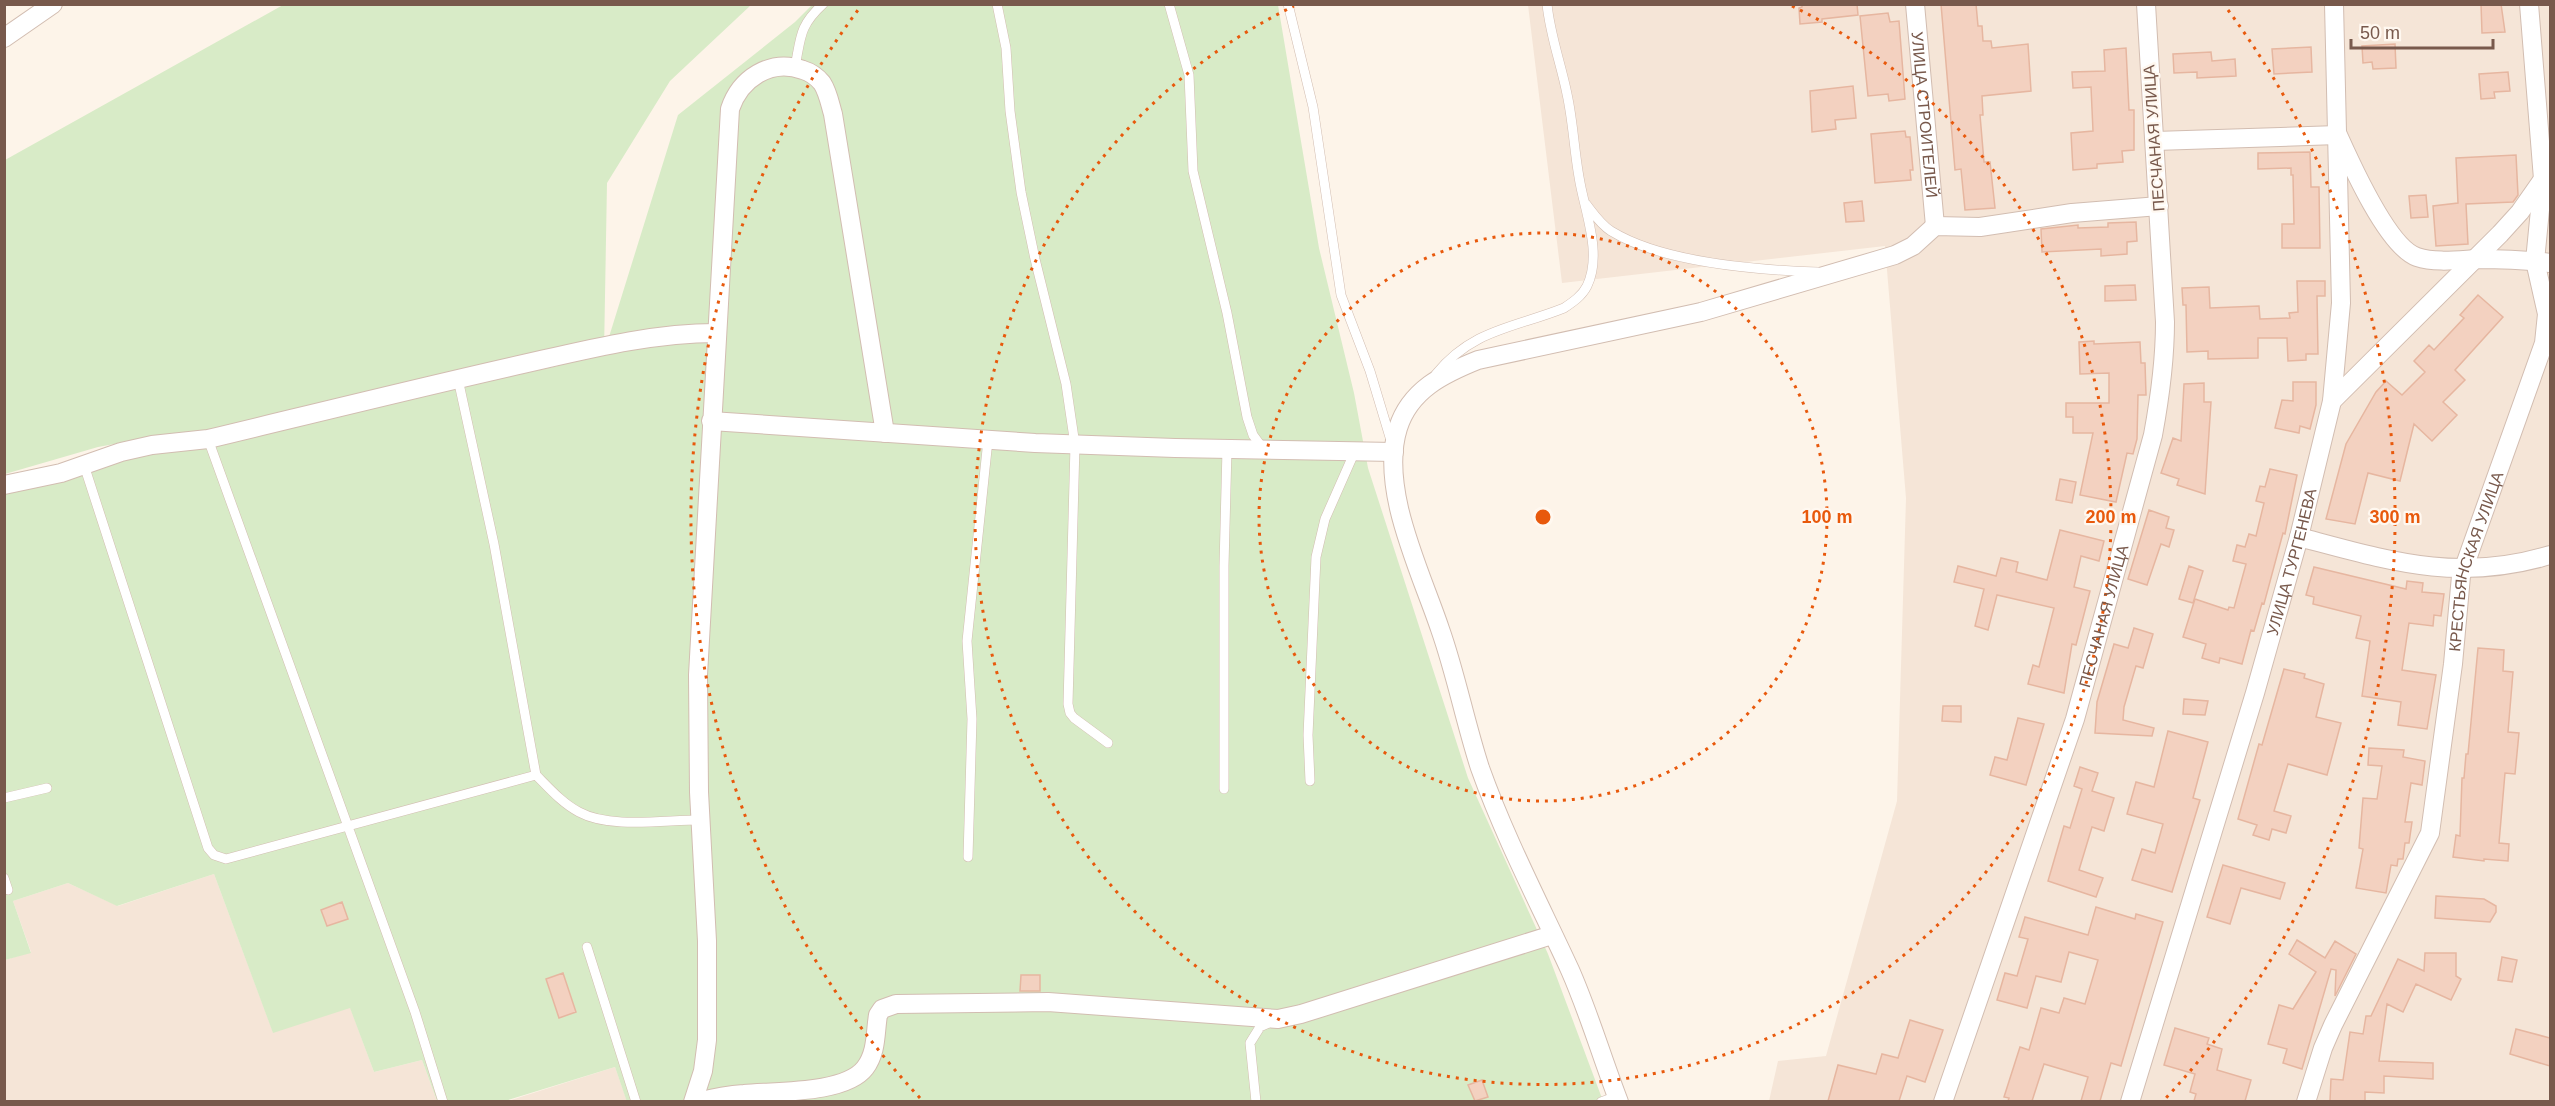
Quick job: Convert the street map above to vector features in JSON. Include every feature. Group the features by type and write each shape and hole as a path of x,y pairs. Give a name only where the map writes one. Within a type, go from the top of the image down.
{"street":[{"path":"4,38 53,4"},
{"name":"УЛИЦА СТРОИТЕЛЕЙ","path":"1915,4 1935,226"},
{"name":"ПЕСЧАНАЯ УЛИЦА","path":"1943,1101 2072,730 2153,435 2165,357 2159,206 2145,4"},
{"name":"УЛИЦА ТУРГЕНЕВА","path":"2130,1101 2251,705 2299,537 2332,401 2341,303 2334,4"},
{"name":"КРЕСТЬЯНСКАЯ УЛИЦА","path":"2306,1101 2320,1056 2333,1025 2430,833 2444,741 2463,570 2544,343 2547,314 2543,262 2547,179 2529,4"},
{"path":"885,433 833,114 822,83 810,72 795,67 778,66 760,71 735,95 730,109 716,333 698,675 707,1040 704,1071 696,1101 731,1095 784,1096 855,1077 862,1072 874,1048 878,1015 882,1009 896,1004 1048,1002 1278,1019 1301,1014 1552,935"},
{"path":"2155,141 2338,135 2358,180 2406,252 2419,258 2436,260 2543,262"},
{"path":"2332,401 2475,260 2547,179"},
{"path":"1613,1100 1582,999 1522,872 1481,768 1450,661 1406,534 1398,501 1394,452 1398,429 1408,406 1425,387 1449,372 1478,360 1701,312 1895,255 1913,246 1935,226 1980,226 2072,213 2159,206"},
{"path":"4,485 43,478 122,452 152,445 208,439 458,379 651,337 680,333 716,333"},
{"path":"711,421 1076,445 1394,452"},
{"path":"2299,537 2412,565 2463,570 2511,565 2550,555"}],"lane":[{"path":"795,67 803,27 808,18 823,4"},
{"path":"997,4 1006,48 1011,120 1021,192 1066,384 1076,445 1068,704 1074,718 1108,743"},
{"path":"1168,4 1184,51 1189,75 1193,171 1219,278 1247,417 1253,435 1264,450"},
{"path":"1288,4 1313,107 1341,296 1367,362 1385,429 1394,452"},
{"path":"1425,387 1448,359 1463,347 1481,337 1564,308 1582,294 1587,285 1592,260 1584,202 1568,96 1548,19 1547,4"},
{"path":"1584,202 1609,229 1629,241 1649,248 1719,263 1833,273"},
{"path":"458,379 494,544 536,775 559,797 578,811 594,818 614,821 700,820"},
{"path":"208,439 415,1012 443,1101"},
{"path":"968,857 972,719 967,641 988,440"},
{"path":"1224,789 1224,566 1227,449"},
{"path":"1310,781 1308,735 1316,557 1325,519 1355,451"},
{"path":"84,465 208,848 214,855 225,859 536,775"},
{"path":"4,798 47,788"},
{"path":"4,878 8,890"},
{"path":"586,947 636,1101"},
{"path":"1256,1101 1250,1062 1250,1043 1260,1027 1278,1019"}],"shaded area":[{"path":"1528,5 2550,5 2550,1101 1769,1101 1778,1061 1826,1056 1897,801 1906,498 1885,246 1562,283"},
{"path":"214,874 273,1032 350,1007 374,1072 422,1060 437,1101 5,1102 5,960 31,952 13,901 68,883 118,906"},
{"path":"615,1067 627,1101 505,1102"}],"green space":[{"path":"283,5 751,5 670,81 607,183 604,353 678,115 795,22 812,5 1278,5 1319,248 1354,393 1368,468 1468,778 1548,954 1603,1101 627,1102 615,1067 505,1101 437,1101 422,1060 374,1072 350,1008 273,1033 214,874 117,906 68,883 13,901 31,953 5,960 5,490 122,459 235,437 562,365 234,430 174,433 98,447 5,474 5,160"}],"building":[{"path":"1802,4 1857,4 1858,15 1800,24 1799,8"},
{"path":"1941,4 1976,4 1978,26 1982,26 1983,41 1991,41 1992,48 2028,44 2031,91 1982,96 1983,115 1980,115 1984,162 1990,162 1995,208 1965,210 1961,169 1955,170"},
{"path":"2481,4 2501,4 2505,32 2482,33"},
{"path":"1888,13 1890,22 1899,21 1905,99 1889,101 1888,94 1868,96 1860,16"},
{"path":"2395,44 2396,68 2373,69 2372,62 2363,63 2362,46"},
{"path":"2311,47 2312,72 2274,74 2272,49"},
{"path":"2126,48 2129,110 2134,110 2134,150 2122,151 2123,162 2097,164 2097,168 2073,170 2071,133 2093,131 2091,87 2073,88 2072,72 2105,71 2104,50"},
{"path":"2211,52 2212,61 2235,59 2236,76 2197,78 2197,72 2174,73 2173,54"},
{"path":"2508,72 2510,91 2494,92 2495,98 2481,99 2479,74"},
{"path":"1853,86 1856,118 1835,120 1836,129 1812,132 1810,91"},
{"path":"1905,131 1906,137 1910,137 1913,170 1910,170 1911,180 1875,183 1871,134"},
{"path":"2310,152 2311,187 2319,187 2320,248 2282,248 2282,224 2294,224 2293,175 2291,175 2291,168 2258,169 2258,153"},
{"path":"2516,155 2518,195 2513,202 2466,204 2468,244 2436,246 2433,206 2458,203 2456,158"},
{"path":"2426,195 2428,217 2411,218 2409,196"},
{"path":"1862,201 1864,221 1846,222 1844,203"},
{"path":"2136,222 2137,241 2127,242 2127,254 2101,256 2101,249 2042,252 2041,229 2078,225 2078,228 2108,227 2108,223"},
{"path":"2297,281 2325,281 2325,296 2317,296 2318,354 2306,354 2306,360 2288,361 2287,338 2258,338 2258,358 2208,359 2208,351 2187,352 2186,305 2183,305 2182,288 2209,287 2210,308 2259,306 2260,319 2290,318 2289,313 2298,312"},
{"path":"2135,285 2136,300 2105,301 2105,286"},
{"path":"2478,295 2503,317 2455,370 2465,380 2443,402 2457,415 2432,441 2414,424 2400,481 2368,473 2355,524 2326,519 2346,444 2376,392 2386,381 2402,395 2425,372 2414,361 2429,345 2434,350 2464,318 2460,315"},
{"path":"2094,341 2094,344 2140,342 2141,363 2145,363 2146,395 2138,395 2137,439 2133,454 2127,453 2116,502 2080,495 2093,433 2073,433 2073,417 2066,417 2066,403 2109,403 2109,373 2080,374 2079,342"},
{"path":"2293,382 2316,382 2316,405 2310,429 2300,426 2299,433 2275,428 2282,400 2293,401"},
{"path":"2204,383 2204,402 2211,402 2205,494 2177,485 2179,479 2161,473 2173,438 2181,441 2184,384"},
{"path":"2270,469 2297,475 2285,534 2283,533 2264,604 2262,603 2254,631 2251,630 2242,664 2220,658 2219,663 2202,658 2206,644 2183,637 2195,599 2228,610 2229,607 2234,608 2246,564 2233,561 2237,545 2245,547 2249,534 2256,536 2264,503 2256,501 2260,486 2265,487"},
{"path":"2060,479 2076,482 2072,503 2056,500"},
{"path":"2149,510 2169,517 2166,528 2174,530 2169,547 2161,544 2147,585 2128,579"},
{"path":"2060,530 2104,541 2099,561 2081,556 2074,587 2090,591 2076,645 2072,644 2064,693 2028,684 2033,665 2039,667 2054,608 1997,595 1988,630 1975,626 1984,589 1954,582 1958,566 1996,576 2001,558 2018,562 2016,572 2047,580"},
{"path":"2189,566 2203,571 2193,603 2179,599"},
{"path":"2314,567 2406,589 2407,581 2423,583 2422,592 2444,594 2441,616 2434,615 2433,626 2409,623 2402,670 2436,675 2427,729 2398,725 2401,702 2362,696 2370,641 2356,638 2361,616 2313,604 2314,597 2306,595"},
{"path":"2134,628 2153,634 2143,668 2136,666 2124,707 2123,720 2154,728 2152,736 2095,733 2097,702 2114,644 2128,648"},
{"path":"2478,648 2504,650 2503,671 2513,672 2508,732 2519,733 2515,774 2505,773 2499,843 2509,844 2508,861 2453,857 2456,835 2460,836 2462,778 2464,778 2466,754 2468,754"},
{"path":"2284,669 2305,674 2304,678 2324,684 2316,717 2341,723 2327,775 2288,764 2274,811 2291,816 2286,833 2272,829 2269,840 2253,835 2257,825 2238,819 2259,744 2262,745"},
{"path":"2184,699 2208,701 2205,715 2183,714"},
{"path":"1943,706 1961,706 1961,722 1942,721"},
{"path":"2018,718 2044,724 2026,785 1990,775 1995,757 2007,760"},
{"path":"2168,731 2208,742 2193,798 2200,800 2172,892 2132,880 2142,849 2155,853 2163,824 2127,814 2136,782 2154,787"},
{"path":"2369,748 2404,750 2403,757 2425,761 2422,785 2411,783 2405,822 2412,822 2409,843 2405,843 2403,859 2398,859 2397,866 2391,865 2386,893 2356,888 2363,849 2359,848 2363,798 2377,799 2382,766 2368,765"},
{"path":"2080,767 2098,773 2092,791 2114,798 2104,831 2092,827 2079,870 2103,878 2096,897 2048,881 2064,826 2070,828 2082,789 2074,786"},
{"path":"2223,865 2285,883 2280,899 2241,888 2230,924 2207,917"},
{"path":"2436,896 2484,899 2496,906 2496,912 2490,922 2435,918"},
{"path":"342,902 348,919 327,926 321,910"},
{"path":"2096,907 2135,919 2136,914 2163,922 2121,1066 2111,1063 2100,1101 2081,1101 2088,1077 2044,1064 2032,1101 2008,1101 2009,1098 2004,1097 2020,1047 2029,1050 2041,1008 2059,1013 2064,998 2085,1004 2098,960 2069,952 2061,982 2036,976 2027,1008 1997,1000 2005,973 2017,976 2028,939 2019,937 2025,917 2088,935"},
{"path":"2297,940 2325,958 2335,941 2356,954 2335,996 2336,970 2331,969 2302,1069 2283,1063 2287,1049 2268,1044 2279,1005 2293,1009 2316,972 2289,954"},
{"path":"2425,953 2456,953 2456,976 2461,979 2451,1000 2416,984 2403,1012 2387,1004 2379,1061 2433,1063 2433,1079 2384,1076 2384,1093 2365,1092 2365,1101 2330,1101 2331,1079 2343,1080 2350,1032 2363,1034 2366,1016 2371,1016 2398,959 2424,971"},
{"path":"2502,957 2517,960 2512,982 2498,980"},
{"path":"563,973 576,1012 559,1018 546,979"},
{"path":"1021,975 1040,975 1040,991 1020,991"},
{"path":"1910,1020 1943,1030 1925,1082 1907,1076 1899,1101 1828,1101 1838,1065 1876,1074 1882,1054 1898,1058"},
{"path":"2175,1028 2209,1038 2207,1044 2222,1049 2217,1070 2251,1080 2245,1101 2194,1101 2196,1094 2190,1092 2195,1074 2164,1065"},
{"path":"2516,1029 2550,1038 2550,1066 2510,1054"},
{"path":"1482,1080 1488,1097 1475,1101 1468,1085"}]}
